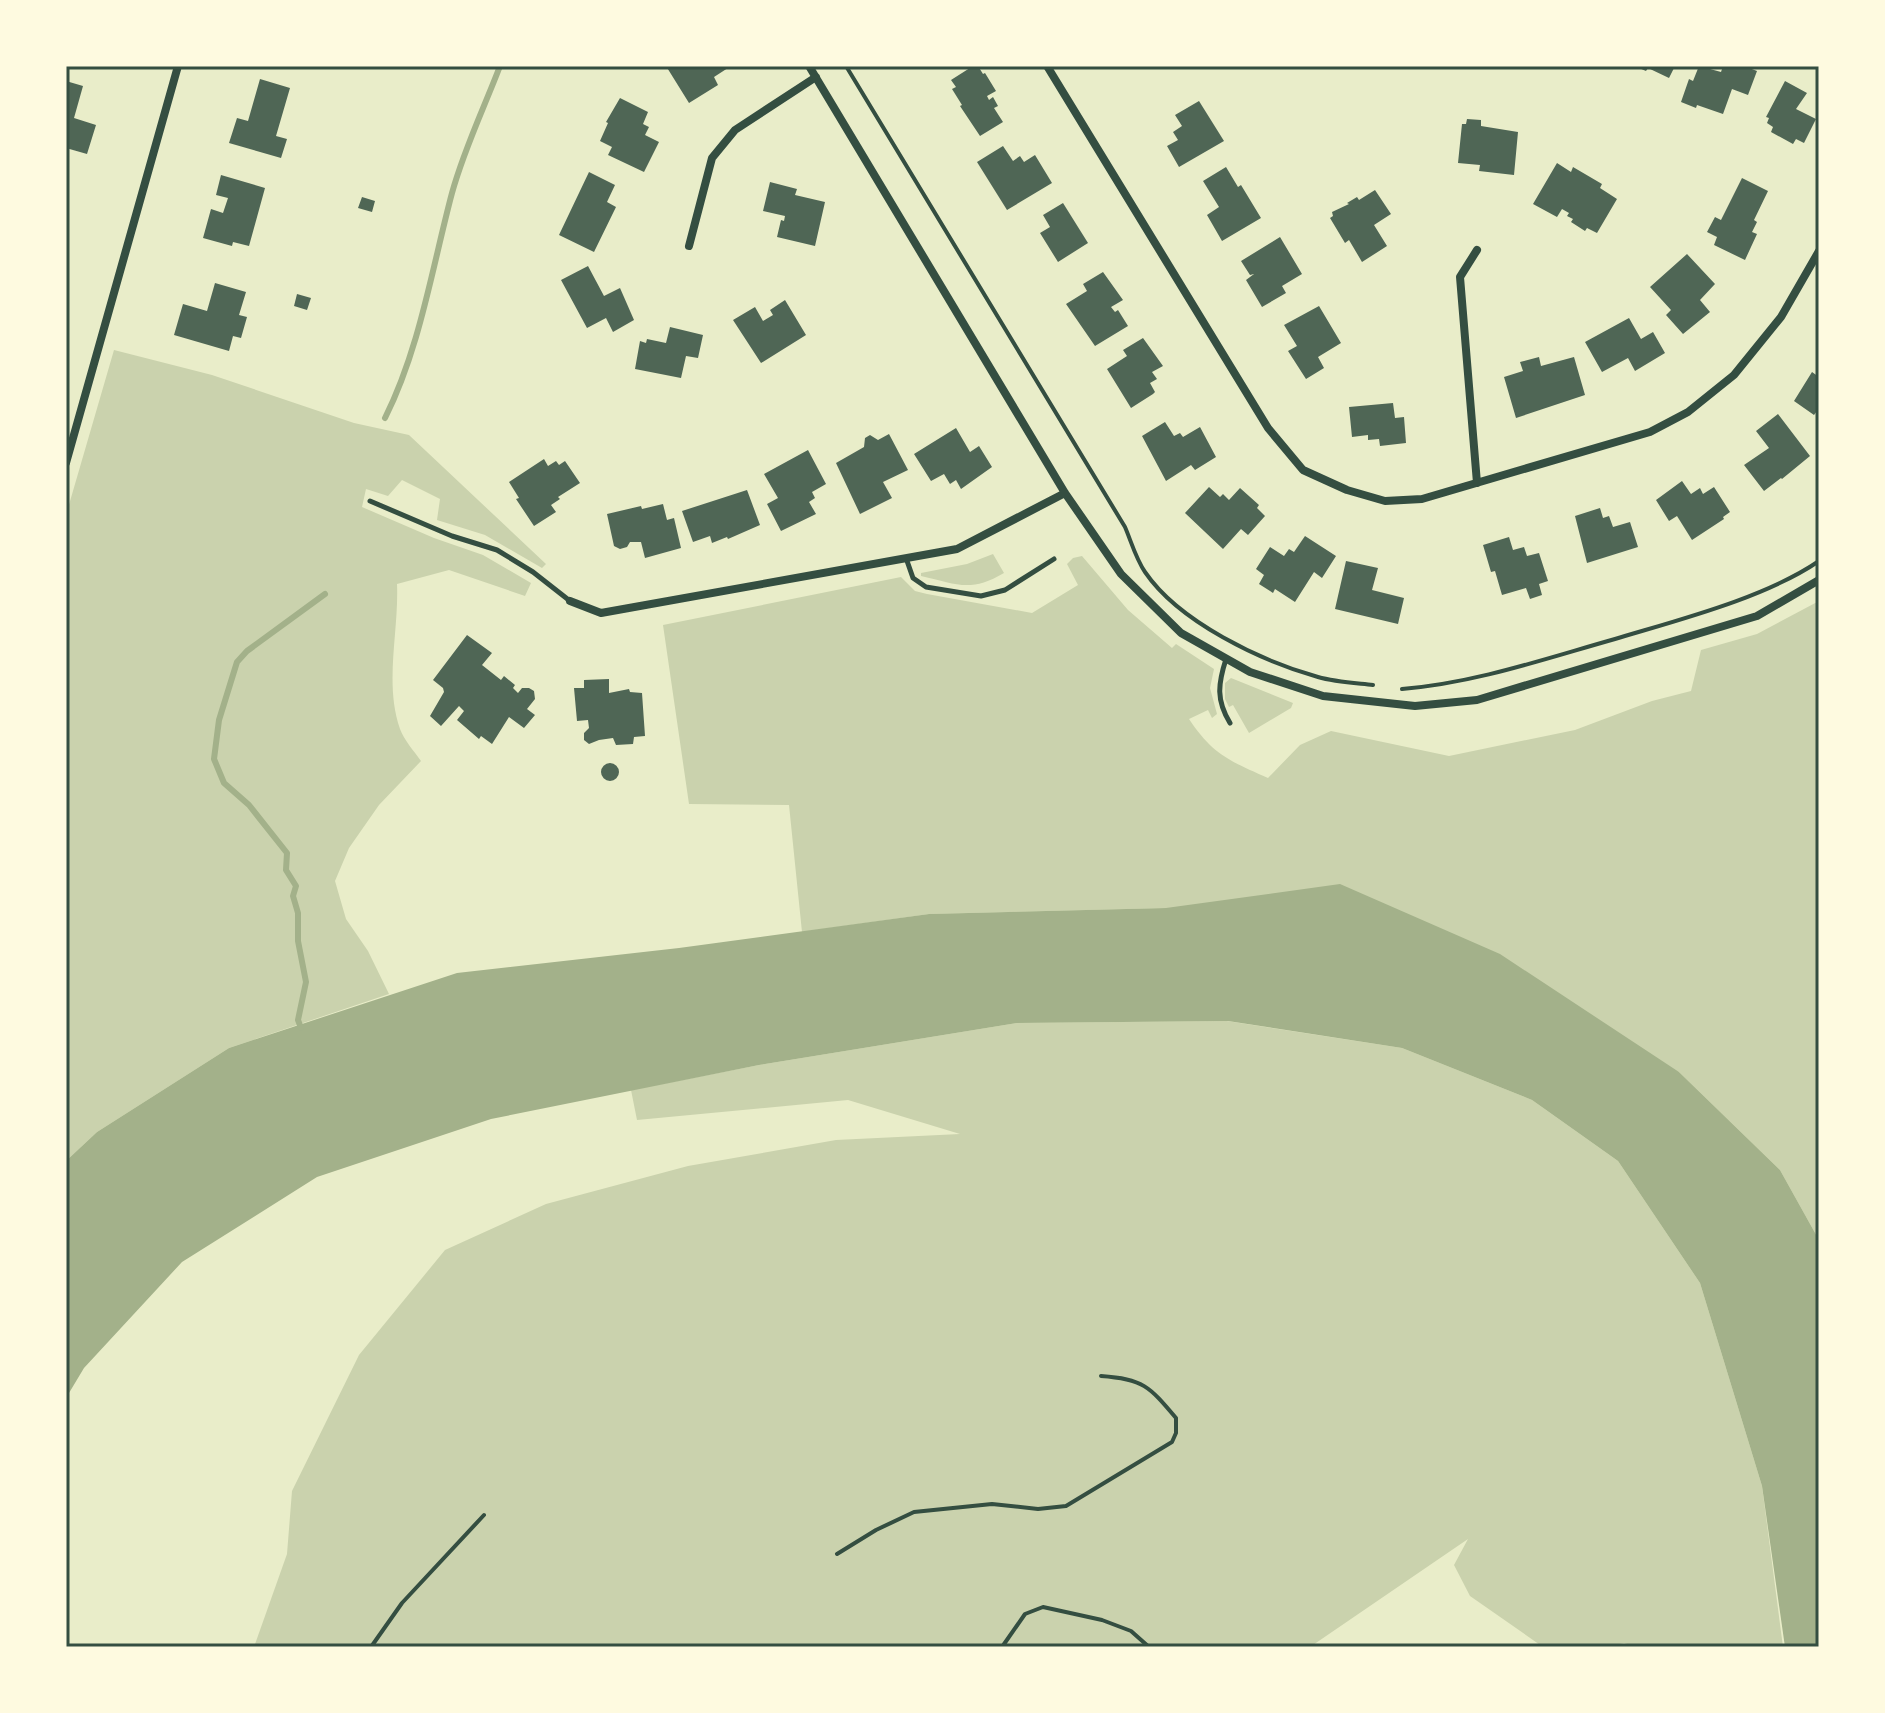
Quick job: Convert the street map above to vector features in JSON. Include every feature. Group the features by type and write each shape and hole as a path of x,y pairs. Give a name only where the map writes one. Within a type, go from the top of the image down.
{"street":[{"path":"66,463 178,66"},
{"path":"809,66 1065,493 1121,574 1181,633 1250,672 1323,696 1415,706 1477,700 1757,616 1819,580"},
{"path":"1047,66 1268,428 1303,470 1347,490 1385,501 1422,499 1477,483 1650,432 1688,412 1734,375 1781,317 1819,251"},
{"path":"689,246 712,158 735,130 816,77"},
{"path":"1477,250 1460,277 1477,483"},
{"path":"570,601 601,613 957,549 1065,493"}],"lane":[{"path":"370,501 452,536 497,550 533,572 570,601"},
{"path":"906,558 913,578 926,587 981,596 1005,590 1054,559"},
{"path":"1226,658 1218,689 1222,710 1230,723"}],"path":[{"path":"846,66 1125,527 1144,571 1152,581 1204,626 1250,653 1320,678 1375,685"},
{"path":"1389,687 1403,689 1473,680 1664,624 1752,594 1819,561"},
{"path":"837,1554 914,1512 992,1504 1038,1509 1066,1506 1172,1442 1176,1433 1176,1418 1157,1396 1137,1380 1101,1376"},
{"path":"371,1647 402,1603 484,1515"},
{"path":"1002,1647 1025,1614 1043,1607 1102,1620 1131,1631 1149,1647"}],"shaded area":[{"path":"114,350 212,375 354,423 409,435 546,564 542,568 485,535 437,520 440,499 402,480 388,496 366,489 362,507 483,555 531,583 525,596 449,570 397,584 393,676 395,712 402,733 421,761 379,805 349,848 335,881 346,919 368,951 389,994 229,1048 97,1132 66,1161 66,515"},
{"path":"993,554 1004,573 982,583 954,584 921,576 921,573 967,564"},
{"path":"1082,556 1128,610 1172,648 1176,644 1214,669 1210,688 1217,714 1212,718 1208,710 1189,719 1223,756 1268,778 1300,745 1331,731 1449,756 1575,730 1652,701 1691,691 1701,650 1757,634 1819,601 1819,1240 1780,1170 1679,1072 1166,908 929,914 802,932 789,805 689,804 663,625 901,577 915,591 1032,613 1078,585 1067,564 1073,558"},
{"path":"1231,678 1293,703 1291,708 1249,733 1233,705 1229,707 1225,699 1225,683"},
{"path":"1340,884 1500,954 1679,1072 1780,1170 1819,1240 1819,1647 1785,1647 1762,1486 1700,1283 1618,1161 1532,1100 1402,1048 1228,1021 1017,1023 759,1065 491,1119 317,1177 182,1262 84,1368 66,1398 66,1161 97,1132 229,1048 457,973 679,948 929,914 1166,908"},
{"path":"1227,1021 1402,1048 1532,1100 1618,1161 1700,1283 1762,1486 1783,1647 1637,1647 1624,1643 1606,1647 1543,1647 1470,1596 1454,1565 1468,1539 1310,1647 254,1647 287,1554 292,1491 359,1355 445,1250 546,1204 688,1166 836,1140 960,1134 848,1100 637,1120 631,1090 759,1065 1017,1023"}],"building":[{"path":"666,66 731,66 714,77 718,85 689,103"},
{"path":"978,66 985,73 996,91 987,96 989,100 993,97 998,106 994,108 1003,122 980,136 960,106 952,89 956,87 951,80"},
{"path":"1634,66 1675,66 1669,78 1648,68 1646,71"},
{"path":"1699,66 1721,72 1723,66 1744,66 1757,71 1748,95 1732,89 1723,114 1681,102 1689,79 1693,81"},
{"path":"260,79 290,88 276,136 287,139 281,158 229,143 237,118 248,121"},
{"path":"66,81 83,86 74,118 96,125 87,154 66,148"},
{"path":"1785,81 1807,93 1796,109 1816,119 1804,143 1796,139 1793,144 1771,132 1773,127 1767,123 1769,118 1766,117"},
{"path":"620,98 648,112 643,124 649,127 645,135 659,142 644,172 608,155 612,147 600,141 606,122"},
{"path":"1199,101 1224,141 1179,167 1167,146 1178,140 1173,132 1182,126 1175,115"},
{"path":"1467,119 1481,120 1481,126 1518,132 1514,175 1479,171 1480,165 1458,163 1462,124 1466,124"},
{"path":"1003,146 1013,161 1020,156 1024,162 1035,155 1052,183 1007,210 977,162"},
{"path":"1557,163 1571,172 1573,167 1602,184 1600,188 1617,199 1597,233 1587,228 1585,231 1571,222 1573,219 1567,216 1569,213 1562,209 1557,217 1533,204"},
{"path":"1226,167 1261,218 1222,241 1207,215 1219,207 1203,181"},
{"path":"589,172 615,185 607,202 616,207 594,252 559,235"},
{"path":"221,175 265,188 249,246 233,242 232,246 203,238 211,209 223,213 228,198 216,195"},
{"path":"1742,178 1768,191 1754,220 1757,222 1752,232 1757,234 1745,260 1714,245 1717,237 1707,232 1715,217 1721,220"},
{"path":"770,182 797,189 795,195 825,202 815,246 777,237 785,216 763,211"},
{"path":"1375,190 1391,214 1374,225 1387,246 1362,262 1349,240 1345,243 1330,218 1332,212"},
{"path":"362,197 375,201 372,212 358,208"},
{"path":"1063,203 1088,243 1058,262 1040,233 1050,227 1043,215"},
{"path":"1280,237 1302,274 1282,286 1286,293 1262,307 1246,280 1254,274 1250,275 1241,261"},
{"path":"1687,254 1715,284 1700,300 1710,312 1683,334 1666,315 1671,310 1650,287"},
{"path":"588,266 604,296 620,288 634,320 613,332 606,318 587,328 561,280"},
{"path":"1103,272 1123,300 1111,307 1115,312 1118,310 1128,326 1095,346 1066,304 1087,291 1083,284"},
{"path":"215,283 246,292 239,315 247,317 241,338 233,336 229,351 174,335 183,304 207,311"},
{"path":"297,294 311,298 307,310 294,306"},
{"path":"785,300 806,335 761,363 733,320 755,307 763,321 773,315 770,310"},
{"path":"1319,306 1341,343 1318,357 1324,368 1306,379 1288,351 1297,346 1284,325"},
{"path":"1629,318 1641,339 1653,332 1665,353 1635,371 1628,358 1602,372 1585,342"},
{"path":"670,327 703,335 698,358 686,356 681,378 635,369 640,341 646,343 647,339 666,343"},
{"path":"1143,338 1163,366 1152,372 1157,379 1150,383 1155,392 1131,408 1107,369 1127,356 1123,350"},
{"path":"1539,357 1541,366 1574,357 1585,395 1516,418 1504,377 1523,371 1520,362"},
{"path":"1812,372 1819,377 1819,413 1817,411 1814,415 1794,401"},
{"path":"1393,403 1395,418 1404,417 1406,443 1380,446 1379,439 1368,440 1368,435 1352,437 1349,407"},
{"path":"1778,414 1810,456 1764,491 1744,465 1769,448 1756,431"},
{"path":"1165,422 1174,436 1180,433 1183,437 1200,427 1216,457 1195,470 1191,465 1166,481 1142,436"},
{"path":"956,428 970,452 979,446 992,467 961,489 956,480 950,484 944,474 931,481 914,454"},
{"path":"889,434 908,470 883,482 892,498 860,514 836,463 864,447 865,438 870,435 878,440"},
{"path":"808,450 826,484 812,492 815,498 809,502 816,514 781,531 767,504 778,498 764,474"},
{"path":"544,459 548,466 556,461 559,465 565,461 580,483 551,505 556,512 534,526 509,482"},
{"path":"1682,481 1691,494 1700,488 1703,494 1714,487 1730,512 1692,540 1677,516 1669,521 1656,500"},
{"path":"1209,487 1229,500 1240,488 1259,505 1257,508 1265,516 1248,535 1241,529 1223,549 1185,513"},
{"path":"747,490 760,525 728,539 712,543 710,536 693,542 682,511"},
{"path":"663,504 667,520 674,518 681,548 645,558 641,542 630,542 620,549 614,546 607,514"},
{"path":"1600,508 1603,518 1609,516 1613,527 1630,522 1638,547 1587,563 1575,516"},
{"path":"1305,536 1336,556 1322,578 1314,572 1295,602 1275,589 1273,593 1259,584 1264,575 1256,569 1270,547 1284,556 1289,549 1294,552"},
{"path":"1509,537 1513,550 1524,547 1527,556 1539,553 1548,581 1539,584 1542,595 1530,599 1526,588 1502,595 1483,545"},
{"path":"1346,561 1378,568 1372,590 1404,598 1398,624 1335,609"},
{"path":"467,635 492,653 482,665 501,680 504,676 515,685 513,688 518,693 522,688 534,691 535,699 527,709 535,715 524,728 509,717 492,744 481,736 479,739 457,720 464,711 459,706 441,726 430,716 444,692 433,680"},
{"path":"609,679 609,693 629,689 630,692 642,693 645,736 634,737 633,744 616,745 613,738 589,744 584,740 584,733 589,728 588,720 577,721 574,688 584,688 584,680"},
{"path":"610,763 619,772 610,781 601,772"}],"waterway":[{"path":"385,418 416,336 457,177 500,66"},
{"path":"301,1028 298,1020 306,982 298,941 298,913 293,896 296,886 286,870 287,853 249,805 224,783 214,759 219,720 237,662 247,651 325,594"}]}
